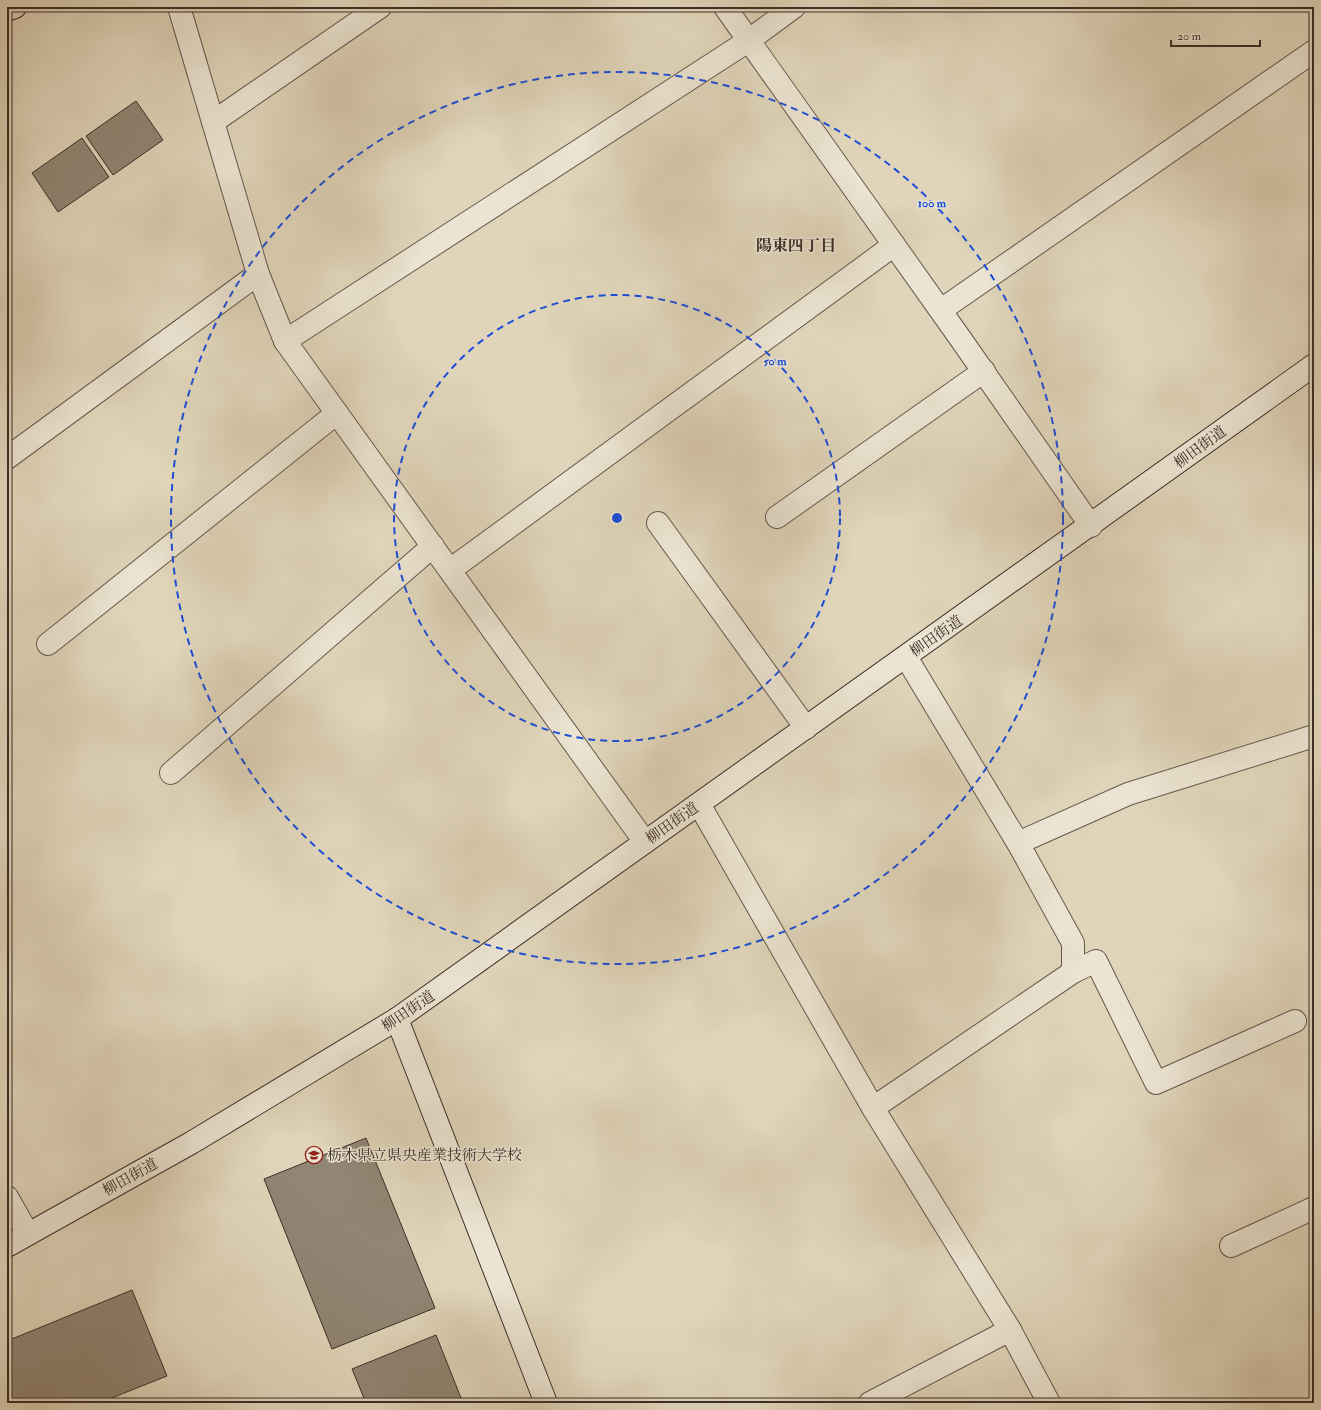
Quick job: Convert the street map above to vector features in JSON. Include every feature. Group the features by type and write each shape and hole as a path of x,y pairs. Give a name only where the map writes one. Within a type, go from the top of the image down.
{"main road":[{"path":"7,10 15,7"}],"street":[{"path":"178,7 258,274 285,341 645,842"},
{"path":"213,122 380,7"},
{"path":"724,7 941,310 1091,526"},
{"path":"285,341 748,41 794,7"},
{"path":"941,310 1314,52"},
{"path":"450,570 894,245"},
{"path":"7,458 258,274"},
{"name":"柳田街道","path":"7,1246 190,1143 397,1019 1091,526 1314,365"},
{"path":"777,517 984,371"},
{"path":"48,644 337,413"},
{"path":"658,523 806,728"},
{"path":"171,773 433,546"},
{"path":"906,657 1018,843 1073,943 1074,972"},
{"path":"1018,843 1128,794 1314,736"},
{"path":"699,804 874,1108 1010,1330 1049,1403"},
{"path":"874,1108 1074,972 1096,961 1156,1083 1295,1021"},
{"path":"397,1019 546,1403"},
{"path":"7,1197 28,1234"},
{"path":"1231,1246 1314,1208"},
{"path":"870,1403 1010,1330"}],"building":[{"path":"136,101 163,140 113,175 86,136"},
{"path":"82,138 109,177 58,212 32,173"},
{"path":"366,1138 435,1308 332,1349 264,1179"},
{"path":"132,1290 167,1376 99,1403 7,1403 7,1341"},
{"path":"436,1335 463,1403 366,1403 352,1369"}],"place":[{"name":"栃木県立県央産業技術大学校","path":"314,1155"}],"district":[{"name":"陽東四丁目","path":"796,245"}]}
